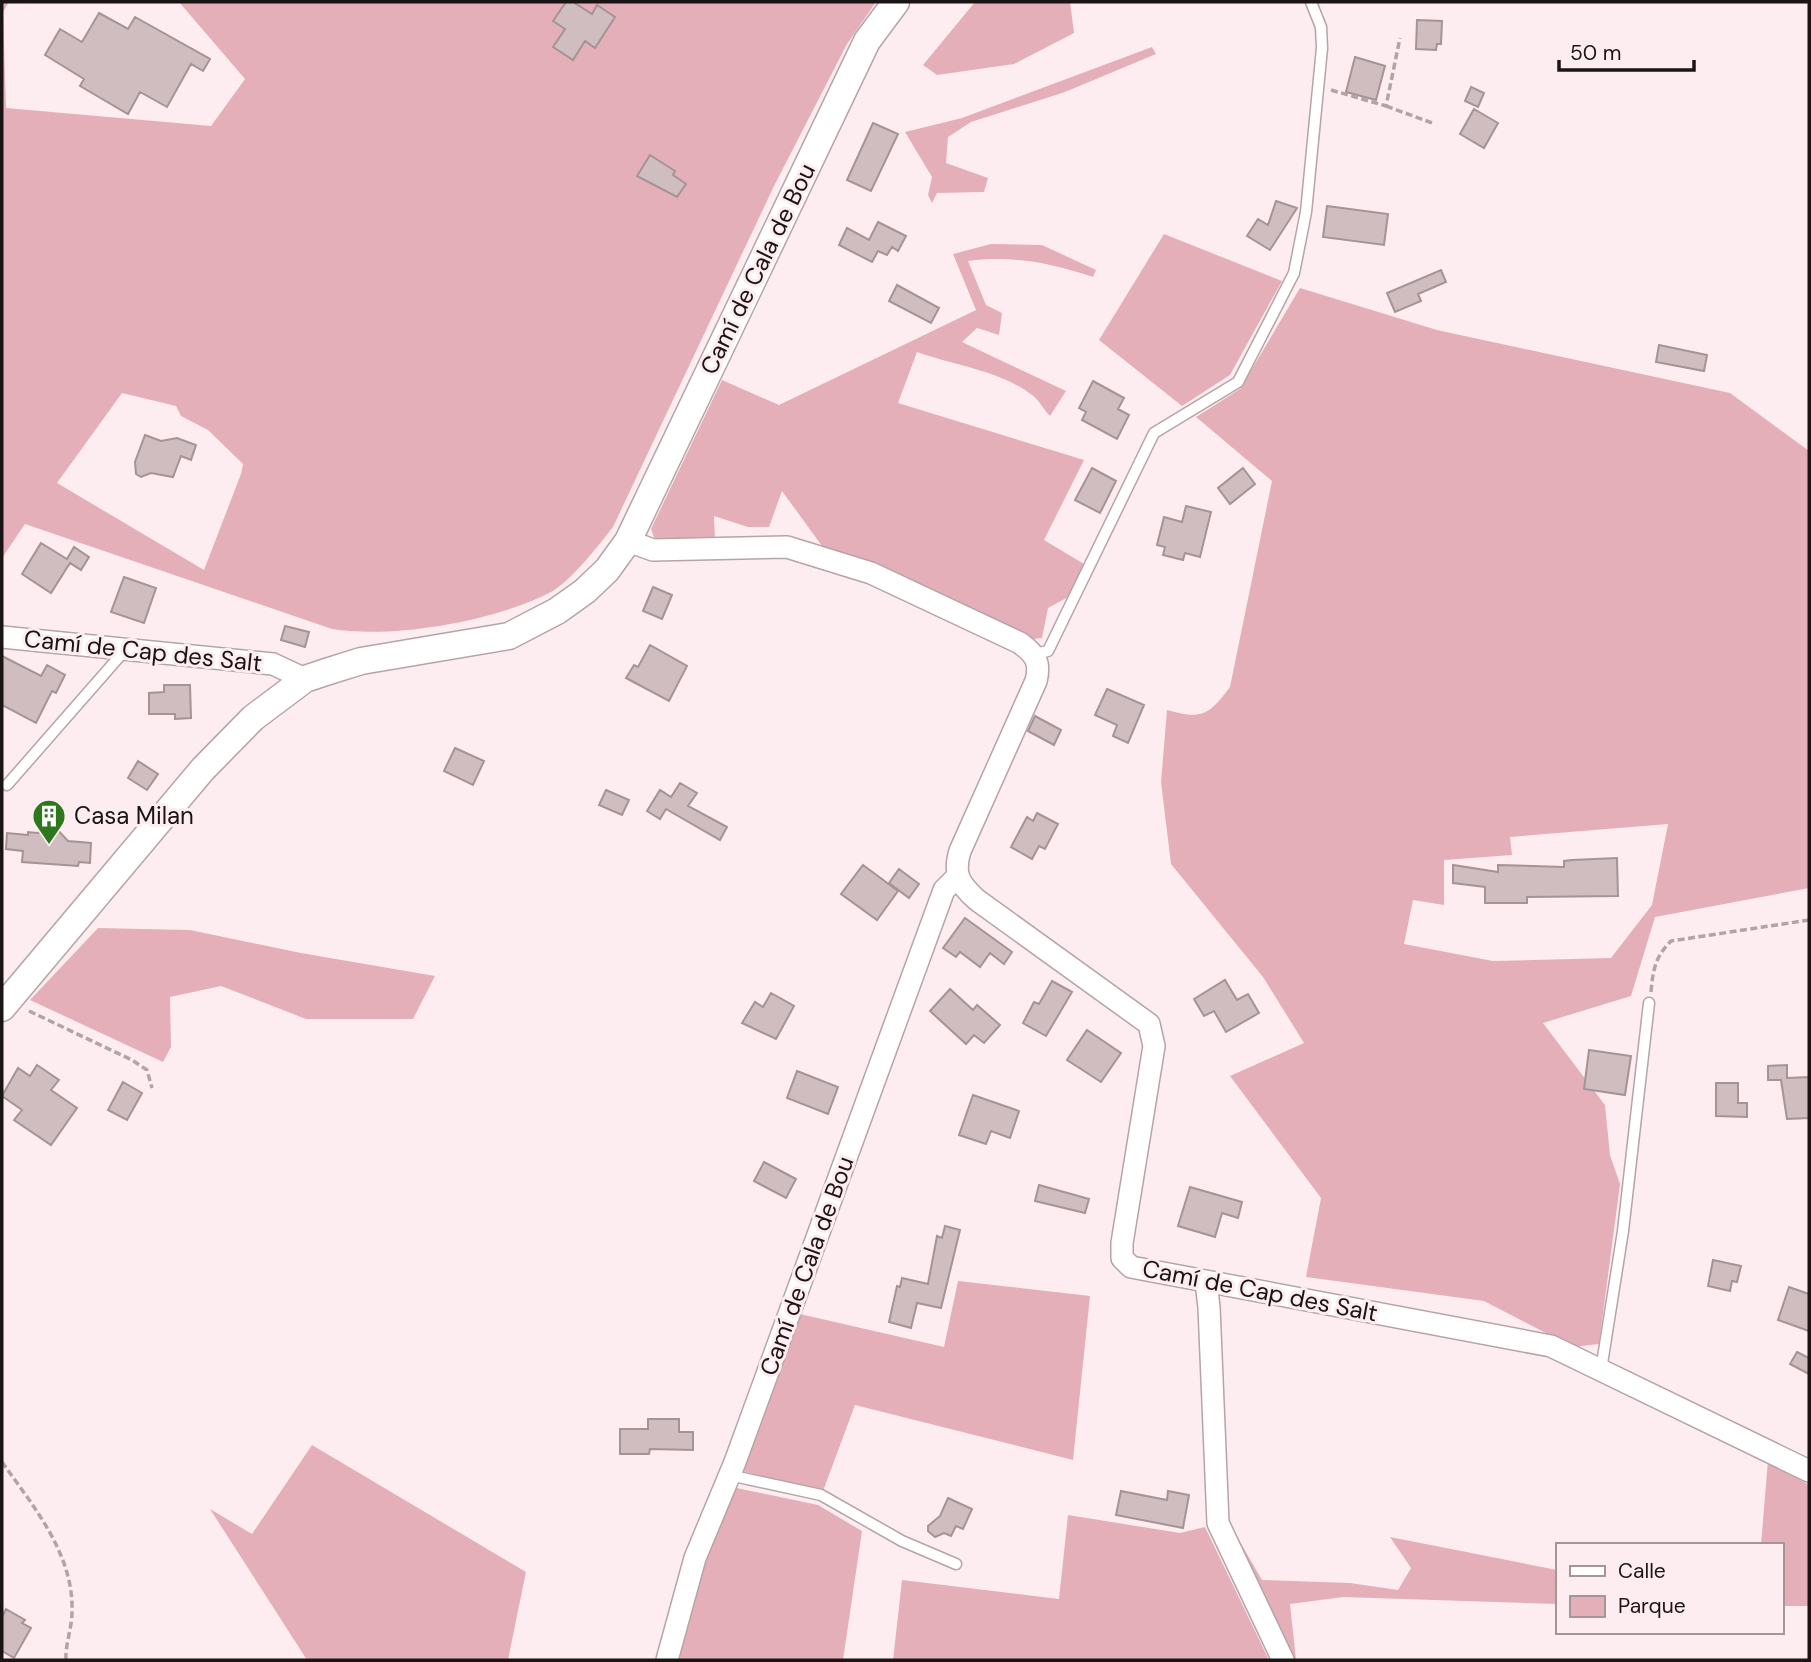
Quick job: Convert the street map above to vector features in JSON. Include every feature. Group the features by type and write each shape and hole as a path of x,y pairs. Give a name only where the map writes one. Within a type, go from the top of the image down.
{"street":[{"name":"Camí de Cala de Bou","path":"628,541 867,41 896,2"},
{"path":"5,1004 203,769 253,718 305,679 361,661 509,636 557,611 585,591 607,570 628,541 653,550 787,547 871,573 1020,643 1034,654 1040,667 1036,681 960,851 956,867 957,877"},
{"name":"Camí de Cap des Salt","path":"2,637 273,664 305,679"},
{"name":"Camí de Cala de Bou","path":"667,1660 695,1558 729,1475 944,890 957,877"},
{"name":"Camí de Cap des Salt","path":"957,877 977,900 1149,1024 1154,1046 1122,1258 1131,1267 1551,1346 1809,1471"},
{"path":"1206,1282 1218,1523 1283,1660"}],"lane":[{"path":"1034,654 1048,651 1154,433 1238,382 1294,273 1306,212 1319,82 1321,27 1311,2"},
{"path":"7,785 126,649"},
{"path":"1601,1370 1623,1231 1649,1003"},
{"path":"729,1475 821,1495 902,1541 956,1564"}],"path":[{"path":"1386,106 1400,38"},
{"path":"1319,82 1332,92 1386,106 1435,124"},
{"path":"1649,1003 1654,965 1659,953 1671,941 1809,920"},
{"path":"5,1004 132,1060 147,1070 152,1088"},
{"path":"2,1462 55,1541 69,1578 72,1612 66,1660"}],"green space":[{"path":"2,2 9,2 3,12 6,108 211,126 245,79 179,2 876,2 847,44 774,186 613,527 593,553 559,587 528,602 474,619 414,629 357,631 332,629 25,524 2,558","holes":["122,393 176,406 181,416 208,430 243,464 204,570 57,483"]},
{"path":"975,2 1070,2 1074,33 1014,64 937,75 923,65"},
{"path":"1152,47 1156,54 1065,92 971,122 948,137 946,163 988,178 984,192 937,193 932,203 928,195 932,177 905,132 962,118"},
{"path":"1164,234 1282,281 1230,375 1182,406 1099,340"},
{"path":"991,244 1042,245 1096,270 1093,277 1031,262 1000,259 968,261 986,305 1002,313 999,335 977,328 962,342 1066,391 1050,416 1032,395 1006,380 917,352 898,403 1084,460 1044,540 1084,564 1070,596 1048,608 1042,638 1032,639 982,621 822,546 782,491 769,527 748,527 714,516 715,540 655,540 651,529 722,380 779,405 976,310 953,254"},
{"path":"1300,288 1437,330 1730,393 1809,451 1809,888 1655,917 1631,996 1543,1023 1605,1105 1610,1155 1620,1184 1599,1344 1573,1347 1484,1301 1306,1277 1321,1198 1230,1076 1304,1043 1263,977 1171,864 1161,782 1167,710 1189,715 1204,713 1216,704 1230,687 1272,481 1196,417 1240,389","holes":["1668,824 1652,905 1611,958 1493,961 1404,944 1413,900 1444,905 1444,860 1512,855 1510,837"]},
{"path":"98,928 190,930 301,953 435,976 413,1019 306,1019 221,986 170,997 171,1047 163,1062 30,1000"},
{"path":"958,1281 1090,1296 1073,1460 855,1405 823,1491 738,1470 800,1314 944,1347"},
{"path":"312,1445 526,1572 508,1660 307,1660 210,1509 252,1534"},
{"path":"1768,1460 1809,1485 1809,1606 1783,1606 1783,1543 1761,1543"},
{"path":"732,1487 818,1505 862,1531 843,1660 674,1660 700,1567"},
{"path":"1068,1515 1180,1533 1205,1527 1269,1660 893,1660 902,1580 1059,1599"},
{"path":"1232,1528 1262,1580 1350,1583 1398,1590 1411,1568 1390,1537 1556,1570 1556,1604 1343,1597 1290,1604 1296,1660 1290,1660"}],"building":[{"path":"566,2 573,2 592,14 597,5 615,17 595,48 585,41 573,60 553,47 565,29 553,21"},
{"path":"99,13 128,29 135,17 210,59 203,71 191,64 167,107 140,92 128,114 80,86 84,79 45,55 60,29 82,42"},
{"path":"1417,20 1442,21 1441,44 1437,44 1436,50 1416,49"},
{"path":"1355,57 1385,66 1376,100 1346,92"},
{"path":"1471,87 1484,93 1478,107 1465,101"},
{"path":"1474,109 1498,123 1484,148 1460,134"},
{"path":"873,123 898,134 871,191 847,180"},
{"path":"650,155 675,171 673,175 686,184 677,197 637,176"},
{"path":"1276,201 1297,208 1270,250 1247,236 1258,219 1268,225"},
{"path":"1327,206 1388,214 1384,245 1323,237"},
{"path":"878,222 906,236 898,251 892,247 887,255 878,251 872,262 839,245 847,228 869,240"},
{"path":"1441,270 1446,282 1418,294 1421,301 1395,312 1387,293"},
{"path":"897,285 939,308 931,323 889,301"},
{"path":"1659,345 1707,355 1704,371 1656,362"},
{"path":"1093,381 1124,398 1118,409 1129,415 1117,439 1082,420 1086,412 1079,408"},
{"path":"145,435 161,441 177,438 196,445 191,460 181,456 173,477 151,473 141,477 136,474 135,462"},
{"path":"1092,468 1116,481 1100,513 1075,500"},
{"path":"1243,468 1255,484 1230,504 1218,488"},
{"path":"1186,506 1211,512 1200,557 1185,553 1183,560 1163,555 1165,547 1157,545 1164,517 1182,522"},
{"path":"41,543 67,559 74,547 89,557 81,570 70,563 51,593 22,574"},
{"path":"124,577 156,588 144,623 111,612"},
{"path":"653,587 672,595 662,619 643,611"},
{"path":"285,626 309,632 305,647 281,640"},
{"path":"650,645 687,666 669,701 626,678 634,665 638,667"},
{"path":"2,656 41,676 47,665 65,675 56,693 52,691 36,723 2,705"},
{"path":"164,685 190,685 191,718 175,719 175,714 149,714 149,693 164,692"},
{"path":"1107,689 1144,705 1128,743 1113,736 1117,725 1095,715"},
{"path":"1035,716 1061,730 1054,745 1028,731"},
{"path":"455,748 484,761 473,785 444,771"},
{"path":"138,761 158,774 147,790 128,778"},
{"path":"680,783 697,793 688,806 727,827 720,840 666,809 660,819 647,811 660,790 671,797"},
{"path":"606,790 629,800 622,815 599,805"},
{"path":"1037,813 1058,824 1045,849 1039,846 1032,859 1011,847 1027,817 1033,821"},
{"name":"Casa Milan","path":"54,826 68,841 91,843 90,863 79,862 78,866 22,862 23,851 6,849 7,833 28,835 28,832 38,833"},
{"path":"1617,858 1618,896 1527,897 1527,903 1485,903 1485,887 1453,883 1453,865 1498,872 1498,865 1564,867 1564,861"},
{"path":"863,865 898,891 877,920 841,894"},
{"path":"899,869 919,884 909,898 889,883"},
{"path":"965,918 1012,952 1004,964 990,953 980,967 960,952 956,957 943,948"},
{"path":"1225,980 1237,1000 1248,994 1259,1013 1226,1032 1214,1011 1204,1016 1194,999"},
{"path":"1052,981 1072,992 1046,1036 1023,1023 1034,1002 1039,1004"},
{"path":"950,989 973,1010 977,1005 1000,1025 984,1043 974,1035 966,1044 930,1011"},
{"path":"771,993 794,1006 776,1039 742,1023 755,1002 763,1007"},
{"path":"1087,1030 1121,1053 1101,1082 1067,1060"},
{"path":"1589,1050 1631,1056 1625,1095 1584,1089"},
{"path":"37,1065 59,1080 51,1090 77,1108 51,1145 14,1120 22,1110 2,1096 18,1068 30,1076"},
{"path":"1787,1065 1787,1078 1809,1077 1809,1118 1787,1119 1781,1080 1768,1080 1768,1066"},
{"path":"797,1071 838,1087 828,1114 787,1098"},
{"path":"123,1082 142,1093 127,1120 108,1110"},
{"path":"1716,1083 1738,1083 1738,1103 1747,1103 1747,1117 1716,1116"},
{"path":"973,1095 1019,1111 1010,1138 991,1131 986,1144 959,1135"},
{"path":"764,1162 796,1179 786,1198 754,1181"},
{"path":"1039,1185 1089,1199 1085,1213 1035,1201"},
{"path":"1190,1187 1242,1202 1238,1218 1222,1213 1215,1237 1178,1226"},
{"path":"945,1226 960,1230 941,1308 917,1303 911,1328 889,1322 897,1286 900,1287 902,1278 928,1284 937,1236 942,1238"},
{"path":"1713,1260 1741,1266 1737,1282 1732,1281 1730,1291 1708,1286"},
{"path":"1789,1287 1809,1294 1809,1331 1778,1320"},
{"path":"1797,1352 1809,1358 1809,1374 1790,1364"},
{"path":"648,1419 679,1419 679,1432 693,1432 693,1450 650,1449 649,1454 620,1454 620,1429 648,1429"},
{"path":"1121,1491 1167,1500 1168,1491 1189,1495 1183,1528 1116,1515"},
{"path":"948,1498 972,1509 963,1529 956,1526 951,1536 944,1533 935,1537 928,1531 928,1526 940,1516"},
{"path":"6,1609 25,1620 22,1623 31,1628 14,1658 2,1651 2,1617"}],"place":[{"name":"Casa Milan","path":"49,846"}]}
